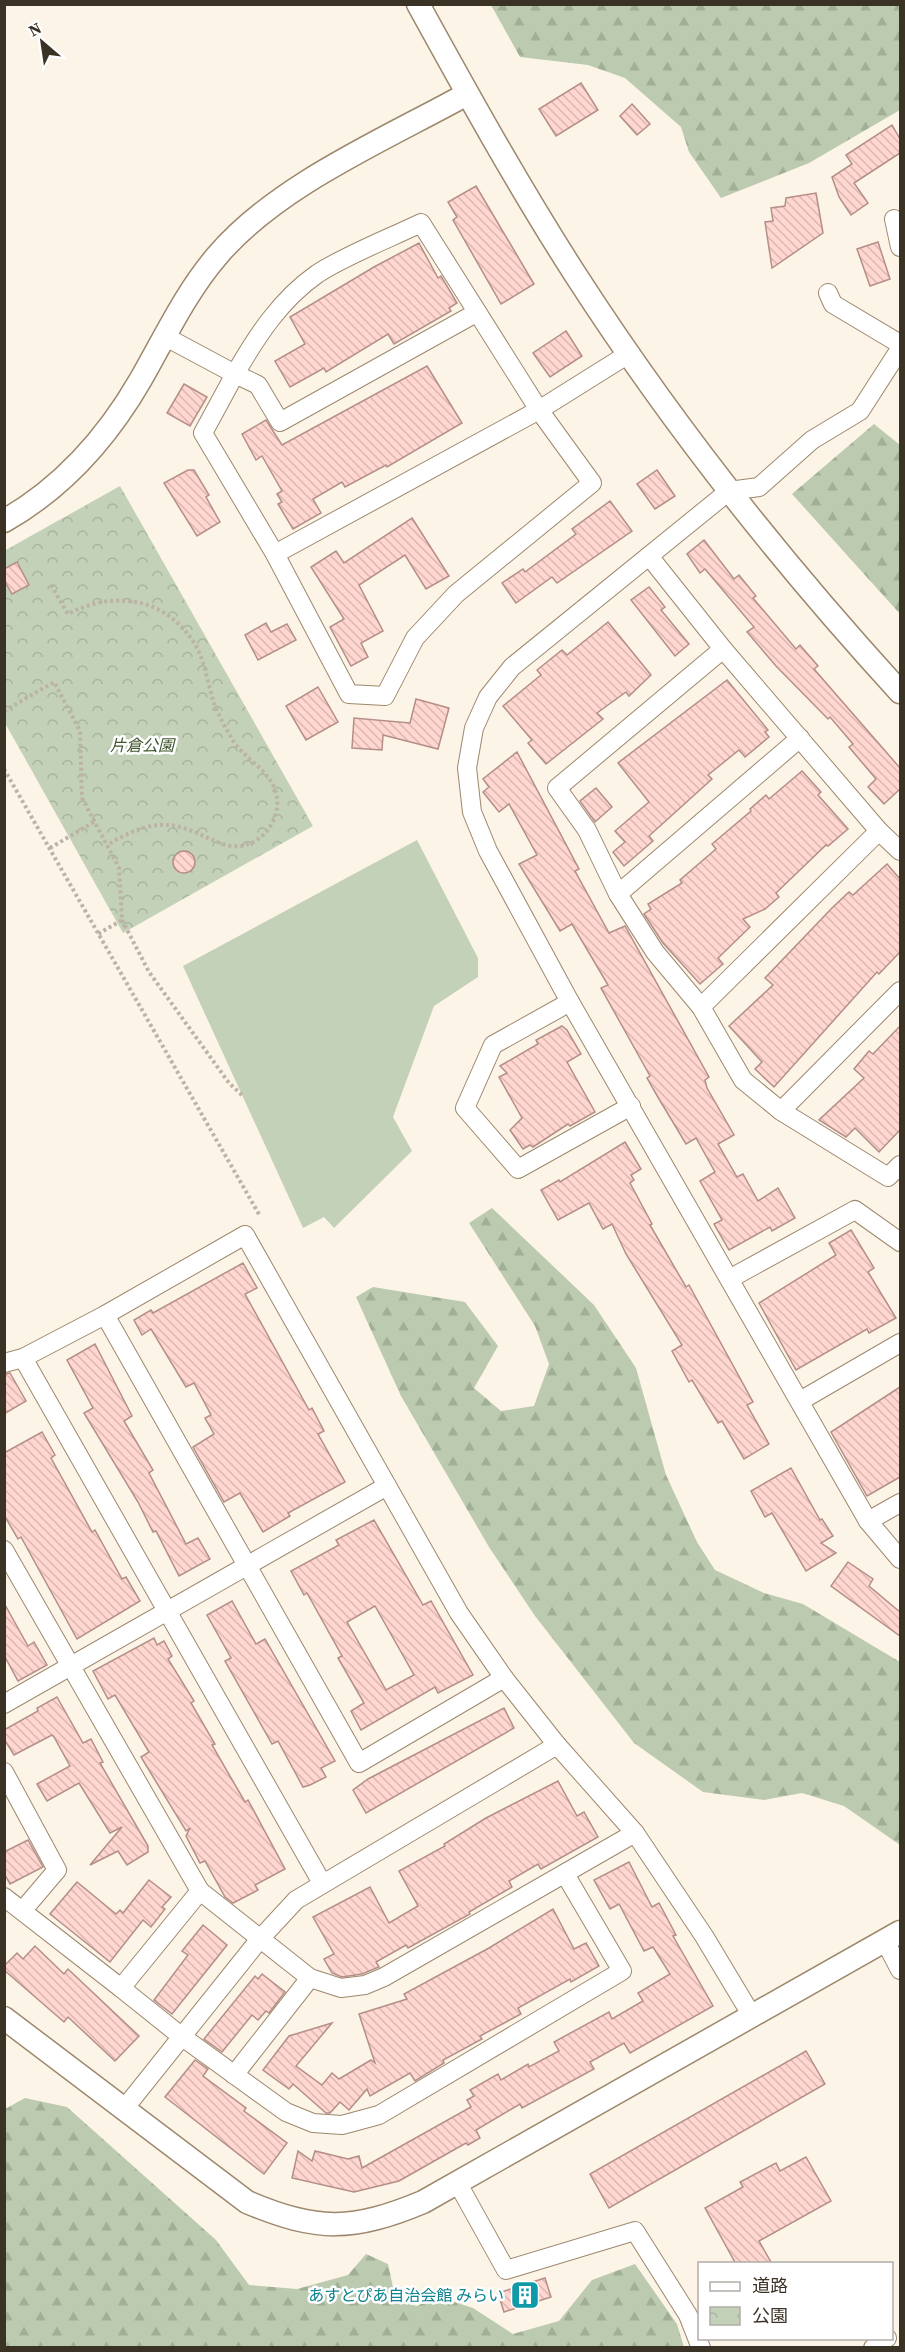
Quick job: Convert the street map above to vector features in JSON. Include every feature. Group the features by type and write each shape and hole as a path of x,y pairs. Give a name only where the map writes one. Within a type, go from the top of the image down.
{"street":[{"path":"417,4 467,94 575,274 630,353 729,491 818,601 900,692"},
{"path":"4,521 41,498 82,462 120,413 192,290 216,256 243,228 271,205 308,182 467,94"},
{"path":"894,219 900,248"},
{"path":"421,223 476,313 539,410 592,483 456,594 415,638 386,696 348,694 275,554 203,433 261,330 285,303 317,274 421,223"},
{"path":"828,293 833,304 900,346 860,411 812,440 759,487 729,491 512,667 488,697 474,728 467,768 472,812 488,852 570,1002 731,1278 868,1521 900,1558"},
{"path":"165,336 258,385 280,422 476,313"},
{"path":"275,554 539,410 630,353"},
{"path":"649,556 723,649 879,831 900,850"},
{"path":"723,649 557,788 587,830 618,894 655,952 701,1007 743,1080 781,1111 888,1177 900,1165"},
{"path":"618,894 800,738"},
{"path":"701,1007 879,831"},
{"path":"781,1111 900,991"},
{"path":"570,1002 493,1045 465,1108 518,1169 631,1106"},
{"path":"731,1278 855,1210 900,1242"},
{"path":"4,1363 23,1358 105,1315 246,1235 459,1613 504,1678 557,1745 635,1833 704,1936 752,2016"},
{"path":"105,1315 245,1566 359,1763 504,1678"},
{"path":"800,1401 900,1343"},
{"path":"23,1358 322,1884"},
{"path":"4,1704 387,1486"},
{"path":"868,1521 900,1503"},
{"path":"4,1550 200,1891 310,1978 340,1988 375,1981 635,1833"},
{"path":"124,2109 260,1940 296,1900 557,1745"},
{"path":"4,1772 57,1870 23,1910"},
{"path":"4,1897 181,2036 286,2112 314,2123 342,2125 379,2115 622,1971 565,1874"},
{"path":"122,1988 200,1891"},
{"path":"4,2018 247,2202 280,2216 317,2223 354,2225 387,2217 423,2202 892,1937 900,1970"},
{"path":"234,2075 310,1978"},
{"path":"458,2182 506,2270 635,2231 688,2315 701,2348"}],"path":[{"path":"51,585 68,614 99,602 127,600 153,606 176,621 197,650 214,703 232,740 263,772 277,796 273,821 265,833 244,846 223,846 176,826 164,825 139,829 107,845"},
{"path":"4,711 54,682 80,731 81,798 118,868 122,920 149,972 229,1083 244,1097"},
{"path":"4,769 260,1216"},
{"path":"50,848 94,822"},
{"path":"98,934 122,920"}],"green space":[{"path":"491,5 900,5 900,110 809,163 721,198 689,152 681,127 625,78 588,65 520,57"},
{"path":"874,424 900,445 900,614 792,494"},
{"name":"片倉公園","path":"120,486 313,826 123,933 5,723 4,551"},
{"path":"417,840 478,958 478,977 434,1006 393,1117 412,1151 334,1228 324,1217 303,1228 183,966"},
{"path":"492,1208 594,1305 636,1368 666,1475 697,1542 715,1570 764,1593 803,1604 900,1662 900,1845 844,1806 802,1793 764,1800 703,1792 634,1743 535,1616 489,1547 401,1396 356,1297 373,1287 465,1302 498,1346 474,1388 501,1411 534,1406 549,1364 535,1326 469,1223"},
{"path":"25,2098 67,2107 216,2240 249,2285 297,2289 348,2275 366,2254 388,2264 396,2301 417,2306 436,2296 473,2308 513,2334 559,2321 592,2280 635,2264 677,2324 684,2347 5,2347 5,2109"}],"building":[{"path":"581,83 598,110 556,136 539,109"},
{"path":"632,104 650,124 637,135 620,116"},
{"path":"892,125 900,139 900,153 854,183 868,203 851,215 839,197 832,177 852,164 846,155"},
{"path":"476,186 534,284 501,304 453,220 457,217 448,202"},
{"path":"816,193 823,233 772,268 765,222 773,221 771,208 785,206 786,198"},
{"path":"878,242 890,279 870,286 857,249"},
{"path":"419,243 438,278 441,276 457,303 449,308 451,311 394,344 388,334 326,372 324,368 290,387 275,361 305,344 290,317"},
{"path":"566,331 582,356 550,377 533,353"},
{"path":"427,366 462,423 387,467 386,465 345,487 342,482 313,499 321,513 293,529 278,504 282,502 277,494 282,491 262,456 256,460 242,434 266,420 282,445"},
{"path":"184,384 207,397 190,426 167,413"},
{"path":"188,470 194,470 209,495 206,497 220,522 197,536 164,483"},
{"path":"657,470 675,496 655,509 637,484"},
{"path":"610,501 632,531 557,583 552,577 516,603 502,583 523,569 525,572 576,534 572,529"},
{"path":"412,518 449,576 426,589 405,555 359,585 383,631 361,643 368,657 351,666 330,627 344,619 311,567 336,551 344,563"},
{"path":"704,540 734,579 739,575 756,596 753,598 796,649 800,645 818,666 814,669 900,768 900,789 884,804 868,787 876,779 849,747 853,744 830,717 828,719 776,666 747,632 754,627 705,569 700,573 687,554"},
{"path":"17,562 29,585 12,594 4,580 4,569"},
{"path":"649,587 665,607 661,610 689,644 675,656 631,600"},
{"path":"608,622 651,675 629,696 626,692 597,713 603,719 546,764 528,743 532,740 503,706 541,675 537,670 562,650 567,655"},
{"path":"266,623 271,632 287,624 296,640 258,660 245,635"},
{"path":"727,680 768,730 765,732 769,737 745,757 739,750 708,775 712,779 649,836 653,841 624,866 613,852 625,842 615,831 649,802 618,763"},
{"path":"318,687 338,722 306,740 286,706"},
{"path":"416,699 449,708 438,749 383,735 382,750 352,748 354,718 410,723"},
{"path":"517,752 579,869 575,871 609,933 625,926 709,1077 705,1080 707,1088 734,1135 718,1144 737,1177 743,1174 758,1201 778,1188 795,1218 772,1231 770,1227 729,1250 714,1224 722,1220 700,1181 715,1172 696,1138 686,1144 659,1099 647,1078 650,1076 601,988 608,985 572,924 560,931 519,864 537,855 509,804 499,812 483,792 489,787 483,779"},
{"path":"802,771 821,792 818,795 848,829 828,846 826,845 776,893 779,897 765,909 743,919 750,927 718,958 723,964 700,984 663,943 644,914 651,909 648,904 682,883 680,880 716,849 712,844 766,795 769,799"},
{"path":"596,788 612,807 595,822 580,801"},
{"path":"184,851 194,858 195,862 188,872 184,873 174,866 173,862 180,852"},
{"path":"887,864 900,879 900,952 879,974 877,972 774,1087 755,1069 762,1062 729,1026 773,985 765,978 832,908 849,892 853,895"},
{"path":"562,1026 567,1030 581,1054 567,1062 595,1112 570,1126 568,1124 533,1147 530,1145 523,1149 510,1130 522,1118 499,1077 507,1073 500,1066 538,1044 536,1040"},
{"path":"900,1026 900,1130 879,1152 855,1128 846,1137 819,1120 864,1078 854,1069 869,1051 873,1054"},
{"path":"625,1142 641,1169 631,1175 634,1180 630,1183 652,1224 650,1225 686,1287 689,1285 753,1402 747,1405 769,1444 744,1459 722,1421 718,1423 692,1380 689,1382 672,1351 682,1345 626,1254 612,1224 603,1229 589,1203 558,1220 541,1190 559,1180 560,1182"},
{"path":"851,1230 874,1268 868,1272 896,1318 869,1333 867,1329 796,1370 759,1303 836,1255 829,1243"},
{"path":"243,1263 257,1288 245,1294 309,1410 312,1408 324,1431 318,1434 345,1482 288,1513 290,1516 263,1532 240,1493 224,1502 193,1447 214,1434 205,1418 211,1415 194,1383 186,1387 151,1329 142,1335 134,1320 151,1310 153,1313"},
{"path":"95,1344 132,1416 124,1421 153,1470 149,1473 186,1544 198,1538 210,1559 179,1576 156,1531 153,1532 138,1502 84,1413 93,1408 67,1360"},
{"path":"10,1373 26,1401 4,1414 4,1374"},
{"path":"900,1387 900,1477 867,1496 831,1432"},
{"path":"42,1432 55,1455 51,1458 92,1532 95,1530 122,1579 126,1577 140,1601 77,1639 21,1537 18,1539 4,1515 4,1453"},
{"path":"791,1468 820,1520 822,1519 833,1536 821,1543 836,1553 806,1571 772,1513 765,1517 751,1491"},
{"path":"374,1520 423,1605 431,1601 473,1675 438,1693 435,1687 361,1730 351,1711 364,1703 338,1658 342,1656 307,1593 304,1595 291,1571 339,1545 336,1540","holes":["375,1606 414,1675 386,1690 347,1622"]},
{"path":"848,1562 873,1579 869,1586 900,1612 900,1636 831,1586"},
{"path":"232,1601 256,1644 265,1639 335,1761 321,1768 326,1777 310,1785 303,1787 278,1741 272,1744 225,1661 231,1658 207,1615"},
{"path":"4,1603 28,1646 34,1642 47,1665 18,1681 4,1655"},
{"path":"154,1638 157,1645 164,1641 172,1656 168,1659 194,1701 191,1703 215,1744 212,1745 245,1802 248,1800 285,1869 255,1885 258,1890 233,1903 225,1897 205,1861 200,1863 186,1836 190,1828 186,1831 141,1757 149,1752 115,1695 108,1699 93,1671"},
{"path":"57,1697 83,1743 91,1739 103,1762 100,1763 148,1846 148,1852 127,1865 118,1851 90,1865 122,1827 110,1833 79,1783 47,1801 37,1784 70,1766 54,1737 52,1735 14,1755 4,1739 4,1730 38,1711 37,1708"},
{"path":"504,1708 514,1728 366,1813 353,1790 368,1779"},
{"path":"558,1781 577,1816 584,1812 598,1837 541,1869 538,1864 509,1881 512,1887 469,1912 470,1914 408,1948 406,1945 376,1962 379,1967 362,1974 342,1977 332,1973 324,1959 334,1954 313,1917 370,1887 389,1923 418,1906 399,1871 445,1846 444,1844 486,1818"},
{"path":"28,1840 43,1867 10,1884 4,1873 4,1852"},
{"path":"629,1862 652,1907 659,1903 676,1935 673,1936 713,2006 630,2053 624,2043 590,2062 594,2069 522,2108 520,2104 476,2130 480,2138 468,2145 466,2143 399,2181 354,2192 292,2178 298,2151 312,2161 315,2151 348,2159 359,2156 362,2168 471,2107 467,2100 474,2096 470,2090 498,2074 501,2080 528,2064 529,2067 559,2051 554,2042 609,2012 612,2019 643,2001 638,1993 670,1974 653,1947 644,1951 619,1904 610,1909 594,1880"},
{"path":"149,1880 171,1897 162,1907 165,1909 151,1927 143,1920 110,1962 50,1914 77,1882 116,1914 120,1910 123,1913"},
{"path":"553,1909 574,1949 586,1943 599,1966 571,1982 570,1979 518,2008 521,2014 480,2036 482,2039 443,2060 444,2063 415,2081 410,2073 370,2096 367,2089 349,2110 340,2102 330,2113 326,2113 293,2084 289,2089 263,2070 289,2036 332,2023 296,2066 322,2085 332,2073 339,2079 371,2060 375,2063 359,2014 407,1999 404,1994 489,1948"},
{"path":"203,1925 227,1945 172,2014 154,2000 188,1955 182,1951"},
{"path":"35,1946 64,1974 68,1969 139,2036 115,2061 68,2017 64,2022 4,1970 4,1966 17,1953 23,1959"},
{"path":"262,1974 285,1992 269,2013 266,2011 258,2020 252,2015 222,2052 204,2039 255,1976 258,1979"},
{"path":"806,2051 825,2084 609,2208 590,2174"},
{"path":"195,2060 208,2069 203,2076 287,2143 264,2174 165,2097"},
{"path":"806,2157 831,2201 759,2241 771,2262 735,2262 705,2208 743,2187 740,2182 776,2163 780,2171"},
{"name":"あすとぴあ自治会館 みらい","path":"545,2278 551,2297 504,2312 498,2293"}],"place":[{"name":"あすとぴあ自治会館 みらい","path":"525,2295"}]}
